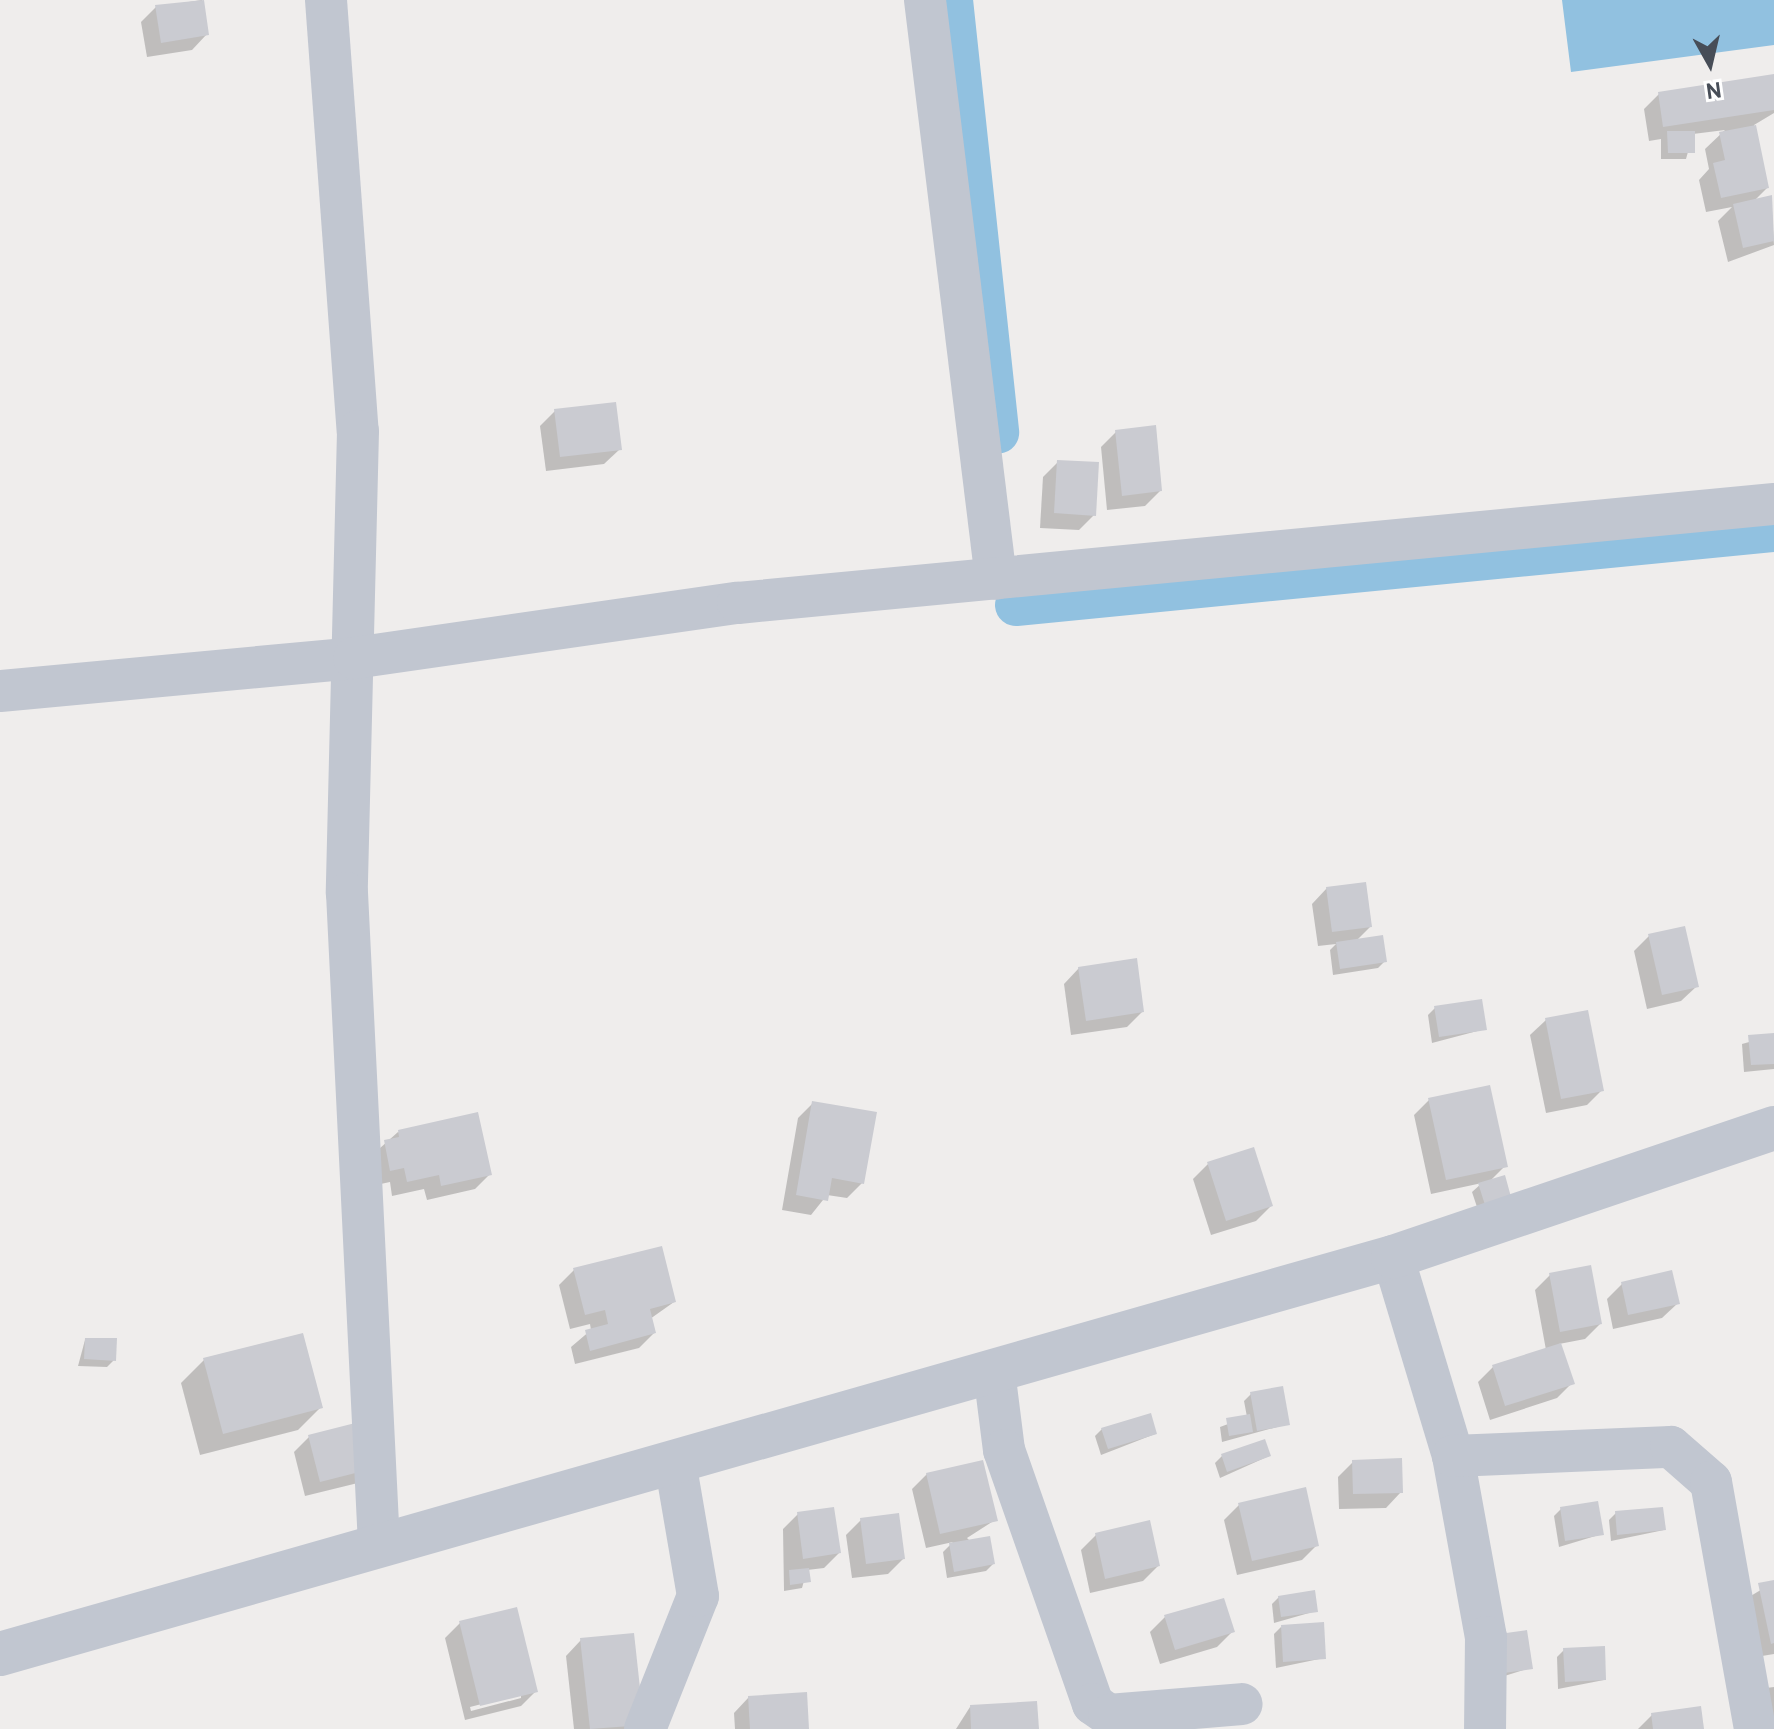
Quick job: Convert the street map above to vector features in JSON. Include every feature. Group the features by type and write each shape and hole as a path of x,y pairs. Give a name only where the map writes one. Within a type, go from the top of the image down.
{"street":[{"path":"326,0 358,431 347,893 379,1545"},
{"path":"925,0 996,579"},
{"path":"0,691 351,684 738,603 1774,504"},
{"path":"0,1654 1393,1257 1774,1128"},
{"path":"1393,1257 1453,1456 1486,1637 1485,1729"},
{"path":"994,1371 1004,1450 1093,1704 1109,1715 1242,1704"},
{"path":"1453,1456 1671,1447 1711,1482 1755,1728"},
{"path":"645,1729 698,1596 675,1462"}],"water":[{"path":"1562,0 1774,0 1774,45 1571,72"}],"building":[{"path":"204,0 209,35 161,43 155,5"},
{"path":"1774,74 1774,110 1663,127 1658,92"},
{"path":"1756,125 1769,188 1721,198 1713,163 1725,160 1719,132"},
{"path":"1667,131 1695,131 1695,153 1668,153"},
{"path":"1772,195 1774,241 1743,248 1733,204"},
{"path":"616,402 622,450 560,457 554,409"},
{"path":"1156,425 1162,491 1122,496 1115,430"},
{"path":"1057,460 1099,462 1096,516 1054,513"},
{"path":"1366,882 1372,927 1332,932 1326,887"},
{"path":"1685,926 1699,987 1662,995 1648,934"},
{"path":"1383,935 1387,962 1340,969 1336,942"},
{"path":"1137,958 1144,1012 1086,1021 1078,967"},
{"path":"1482,999 1487,1030 1439,1037 1434,1006"},
{"path":"1588,1010 1604,1091 1561,1099 1545,1018"},
{"path":"1774,1033 1774,1064 1751,1065 1748,1035"},
{"path":"1490,1085 1508,1167 1446,1180 1428,1098"},
{"path":"812,1101 877,1112 864,1184 832,1178 828,1201 796,1195"},
{"path":"478,1112 492,1175 441,1186 439,1175 407,1182 404,1168 390,1171 384,1140 399,1137 398,1130"},
{"path":"1254,1147 1273,1206 1226,1221 1207,1162"},
{"path":"1505,1175 1511,1197 1485,1205 1478,1183"},
{"path":"662,1246 676,1302 650,1309 656,1333 590,1351 585,1330 608,1324 605,1310 585,1315 573,1268"},
{"path":"1591,1265 1602,1324 1560,1332 1549,1273"},
{"path":"1672,1270 1680,1304 1628,1315 1621,1282"},
{"path":"303,1333 323,1408 223,1434 203,1358"},
{"path":"85,1338 117,1338 116,1361 84,1359"},
{"path":"1561,1343 1575,1384 1505,1406 1492,1365"},
{"path":"1283,1386 1290,1425 1257,1431 1250,1392"},
{"path":"1151,1413 1157,1434 1108,1449 1101,1428"},
{"path":"1250,1414 1253,1432 1229,1436 1226,1418"},
{"path":"371,1419 383,1466 320,1482 308,1435"},
{"path":"1265,1439 1271,1456 1227,1472 1221,1454"},
{"path":"1402,1458 1403,1493 1353,1494 1352,1460"},
{"path":"983,1460 998,1521 940,1534 926,1473"},
{"path":"1306,1487 1319,1546 1252,1561 1238,1503"},
{"path":"1598,1501 1604,1535 1565,1541 1560,1507"},
{"path":"834,1507 841,1553 803,1559 797,1512"},
{"path":"1663,1507 1666,1530 1617,1535 1615,1511"},
{"path":"899,1513 905,1559 866,1564 860,1518"},
{"path":"1150,1520 1160,1566 1105,1579 1095,1533"},
{"path":"990,1536 995,1564 954,1572 949,1543"},
{"path":"809,1568 811,1582 790,1585 789,1570"},
{"path":"1774,1580 1774,1643 1771,1644 1758,1583"},
{"path":"1315,1590 1318,1612 1281,1617 1278,1596"},
{"path":"1224,1598 1235,1632 1175,1650 1164,1615"},
{"path":"517,1607 538,1692 480,1706 459,1621"},
{"path":"1324,1622 1326,1659 1283,1662 1281,1625"},
{"path":"1527,1630 1533,1669 1504,1673 1499,1634"},
{"path":"634,1633 644,1725 590,1729 580,1638"},
{"path":"1605,1646 1606,1680 1565,1682 1563,1648"},
{"path":"807,1692 809,1729 750,1729 748,1696"},
{"path":"1037,1701 1039,1729 971,1729 970,1705"},
{"path":"1701,1706 1704,1729 1653,1729 1651,1713"}],"waterway":[{"path":"952,0 998,433"},
{"path":"1016,605 1774,531"}]}
